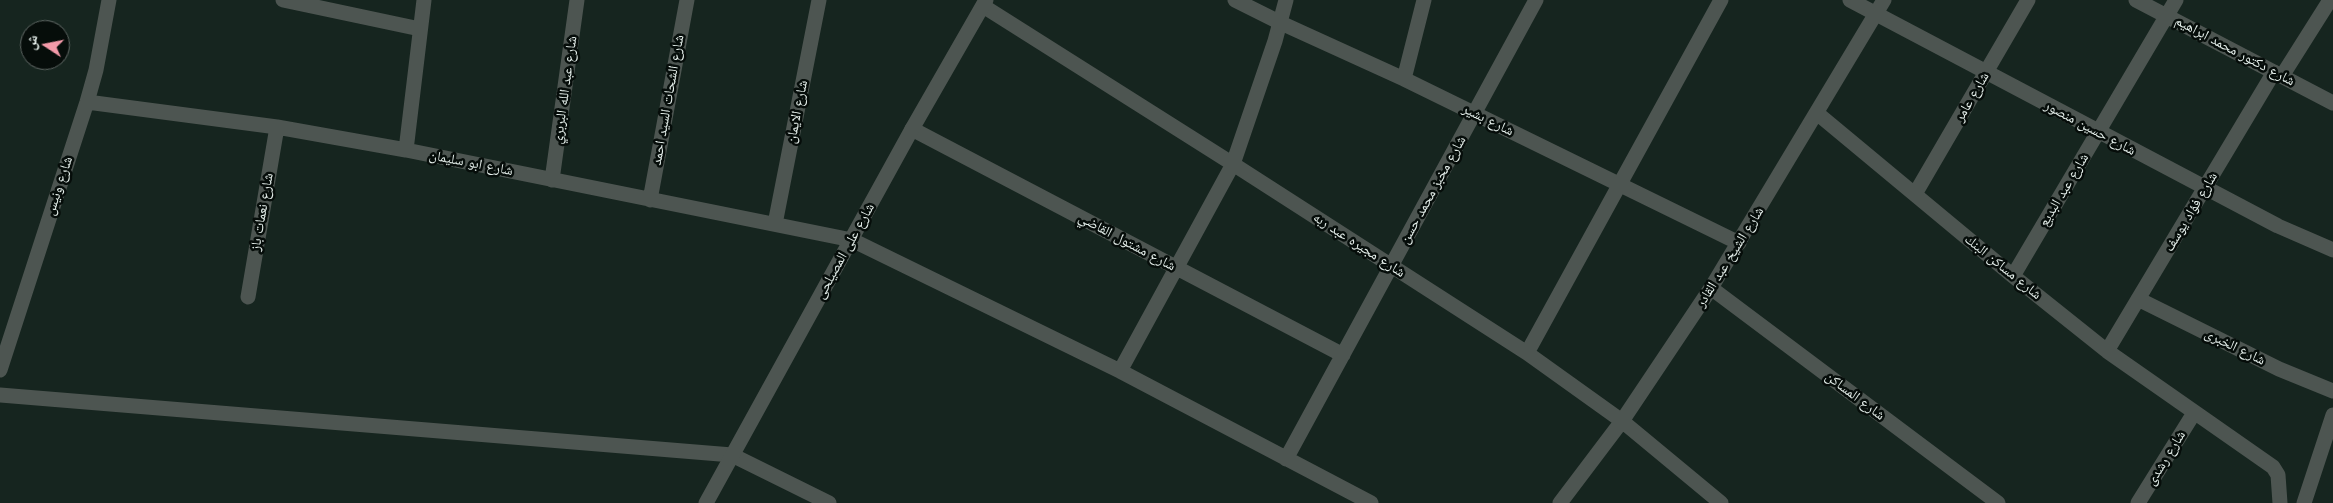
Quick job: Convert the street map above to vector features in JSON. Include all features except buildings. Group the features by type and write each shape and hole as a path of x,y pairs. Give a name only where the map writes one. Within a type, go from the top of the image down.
{"street":[{"name":"شارع ونيس","path":"0,370 87,102 96,70 109,0"},
{"path":"283,0 420,29"},
{"path":"406,150 424,0"},
{"name":"شارع عبد الله البربري","path":"552,180 577,0"},
{"name":"شارع الشحات السيد احمد","path":"650,200 687,0"},
{"name":"شارع الايمان","path":"775,224 819,0"},
{"name":"شارع بشير","path":"1235,0 1404,79 1739,243"},
{"path":"1120,371 1233,164 1281,23 1286,0"},
{"path":"1404,79 1424,0"},
{"name":"شارع مخبز محمد حسن","path":"1286,459 1536,0"},
{"path":"1527,353 1621,186 1721,0"},
{"name":"شارع حسين منصور","path":"1850,0 2278,226 2333,250"},
{"name":"شارع الشيخ عبد القادر","path":"1560,503 1622,421 1711,288 1818,114 1884,0"},
{"name":"شارع عامر","path":"1915,194 2028,0"},
{"name":"شارع دكتور محمد ابراهيم","path":"2136,0 2333,103"},
{"name":"شارع عبد البديع","path":"2013,276 2176,0"},
{"name":"شارع فؤاد يوسف","path":"2107,351 2205,188 2278,74 2330,0"},
{"name":"شارع على المصيلحى","path":"706,503 912,129 985,3"},
{"name":"شارع مجيره عبد ربه","path":"985,3 1527,353 1622,421 1721,503"},
{"name":"شارع ابو سليمان","path":"87,102 277,127 406,150 852,240 1120,371 1371,503"},
{"name":"شارع مساكن البنك","path":"1818,114 2013,276 2107,351 2273,467 2278,476 2280,503"},
{"name":"شارع نعمات باز","path":"248,297 277,127"},
{"name":"شارع مشتول القاضي","path":"912,129 1343,355"},
{"name":"شارع المساكن","path":"1711,288 1998,503"},
{"name":"شارع الخبرى","path":"2138,299 2279,369 2333,391"},
{"path":"0,395 732,454 830,503"},
{"name":"شارع رشدى","path":"2138,503 2194,413"},
{"path":"2304,503 2333,416"}]}
